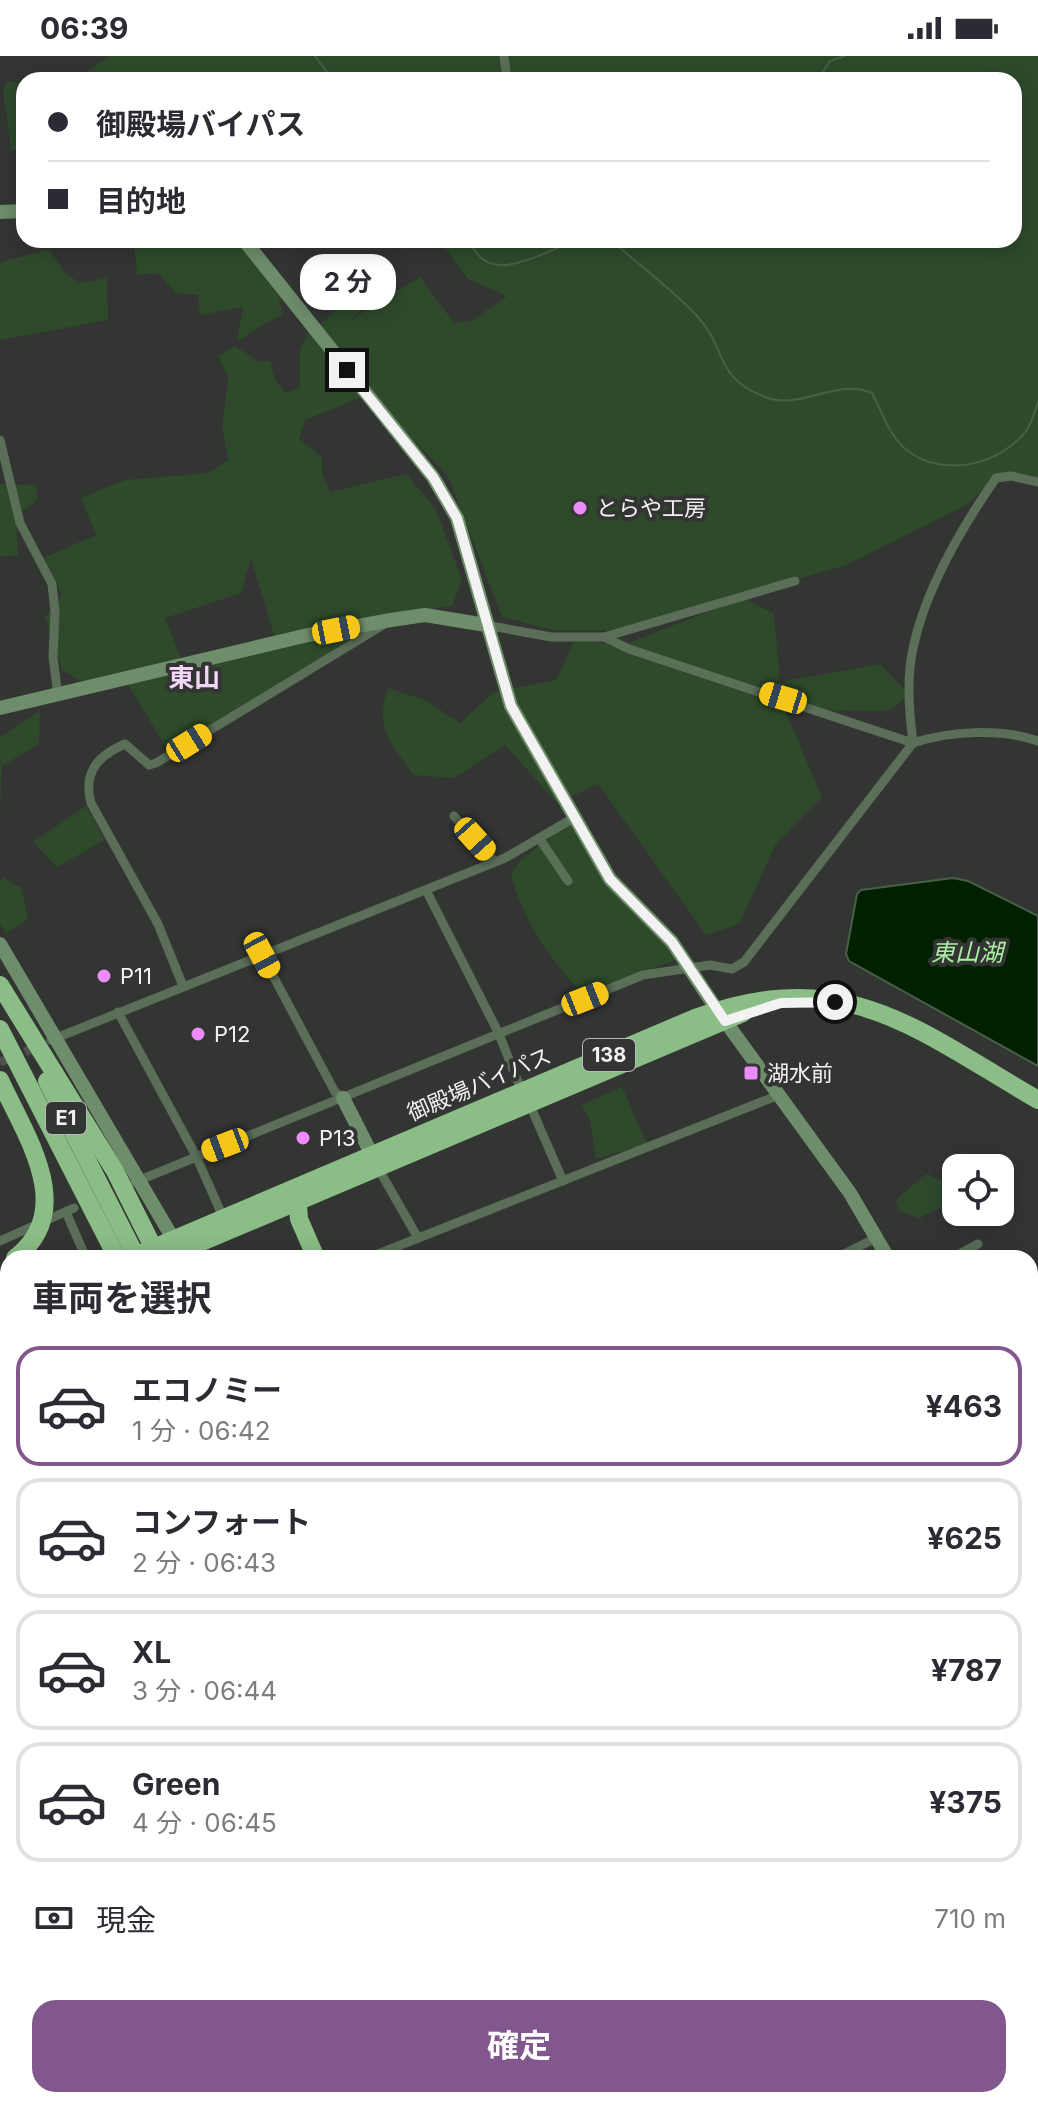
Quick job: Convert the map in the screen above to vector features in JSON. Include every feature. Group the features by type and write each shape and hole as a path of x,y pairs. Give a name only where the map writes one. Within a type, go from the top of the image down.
{"highway":[{"path":"0,987 115,1171 149,1237 168,1250"},
{"name":"E1","path":"0,987 124,1250"},
{"name":"御殿場バイパス","path":"179,1250 277,1210 289,1211 298,1202 374,1161 721,1015 781,1003 818,1001 856,1004 918,1030 1038,1100"},
{"name":"E1","path":"0,1029 123,1250"},
{"path":"0,1080 42,1174 47,1201 45,1217 33,1241 23,1250"},
{"name":"御殿場バイパス","path":"176,1250 223,1217 298,1202"},
{"path":"298,1202 313,1250"}],"street":[{"path":"250,248 433,477 457,518 511,706 577,816 610,879 672,942 884,1250"},
{"path":"0,440 20,523 35,558 52,584 55,612 53,657 58,696"},
{"path":"913,743 908,701 914,644 938,579 996,478 1011,476 1038,482"},
{"path":"0,708 308,635 391,620 425,615 551,637 604,637 795,581"},
{"path":"183,986 158,924 91,803 87,781 90,774 104,756 125,744 149,765 156,763 391,620"},
{"path":"604,637 629,649 913,743"},
{"path":"137,1182 643,975 710,965 732,969 744,962 913,743 932,736 996,733 1038,741"},
{"path":"454,816 495,862"},
{"path":"52,1040 495,862 577,816"},
{"path":"539,838 568,881"},
{"path":"426,890 499,1034 563,1181"},
{"path":"0,944 52,1040 137,1182 171,1250"},
{"path":"262,955 418,1238"},
{"path":"118,1012 196,1156 223,1217"},
{"path":"388,1250 779,1095"},
{"path":"0,1241 70,1210 83,1250"},
{"path":"852,1250 878,1237"},
{"path":"967,1250 978,1244"}],"shaded area":[{"path":"108,56 1038,56 1038,477 996,478 968,504 846,565 623,630 553,630 502,617 448,476 357,381 367,395 305,420 299,439 322,457 322,473 330,492 406,474 436,509 462,580 452,606 380,616 312,669 170,754 126,681 275,638 251,559 241,593 165,618 181,659 83,683 62,670 45,617 62,595 44,558 96,535 81,498 125,480 208,473 228,460 222,427 228,377 218,356 235,346 258,361 270,361 275,380 286,393 300,387 300,350 311,326 318,327 364,283 378,294 349,321 420,277 454,323 473,320 507,296 468,279 445,248 1022,248 1022,72 87,72"},
{"path":"8,81 16,82 16,150 11,150 3,90"},
{"path":"135,248 246,248 277,287 282,314 237,341 243,307 200,315 198,295 176,293 157,273 137,275"},
{"path":"49,249 65,273 80,283 107,278 108,320 0,340 2,262"},
{"path":"0,484 36,485 38,499 16,516 18,555 0,557"},
{"path":"742,598 774,613 780,682 880,664 909,694 890,711 785,710 822,797 775,845 740,923 706,935 598,784 557,803 505,745 454,778 413,775 387,734 383,715 388,688 425,700 460,723 494,692 556,680 575,638 621,646"},
{"path":"40,710 39,744 2,766 0,808 0,738"},
{"path":"86,806 105,840 57,867 33,842"},
{"path":"572,819 678,959 584,995 539,939 523,908 511,874 519,862"},
{"path":"4,878 21,888 28,919 6,933 0,924 0,881"},
{"path":"622,1087 647,1144 596,1159 590,1121 582,1105"},
{"path":"926,1174 942,1180 942,1207 919,1218 899,1211 896,1200"}],"water":[{"name":"東山湖","path":"953,878 968,881 1038,916 1038,1066 849,961 846,954 857,894 861,890"}],"waterway":[{"path":"315,56 328,72"},
{"path":"822,72 830,61 845,56"},
{"path":"474,248 479,256 490,263 504,265 558,248"},
{"path":"620,248 697,316 707,328 729,371 748,389 779,400 806,398 845,389 872,393 896,439 922,459 954,466 970,464 1002,452 1026,431 1038,402"}],"tunnel":[{"path":"0,1062 39,1046"}],"place":[{"name":"とらや工房","path":"580,508"},
{"name":"P11","path":"104,976"},
{"name":"P12","path":"198,1034"},
{"name":"湖水前","path":"751,1073"},
{"name":"P13","path":"303,1138"}],"district":[{"name":"東山","path":"194,678"}],"route":[{"path":"347,370 433,477 457,518 511,706 577,816 610,879 672,942 725,1021 781,1003 835,1002"}]}
